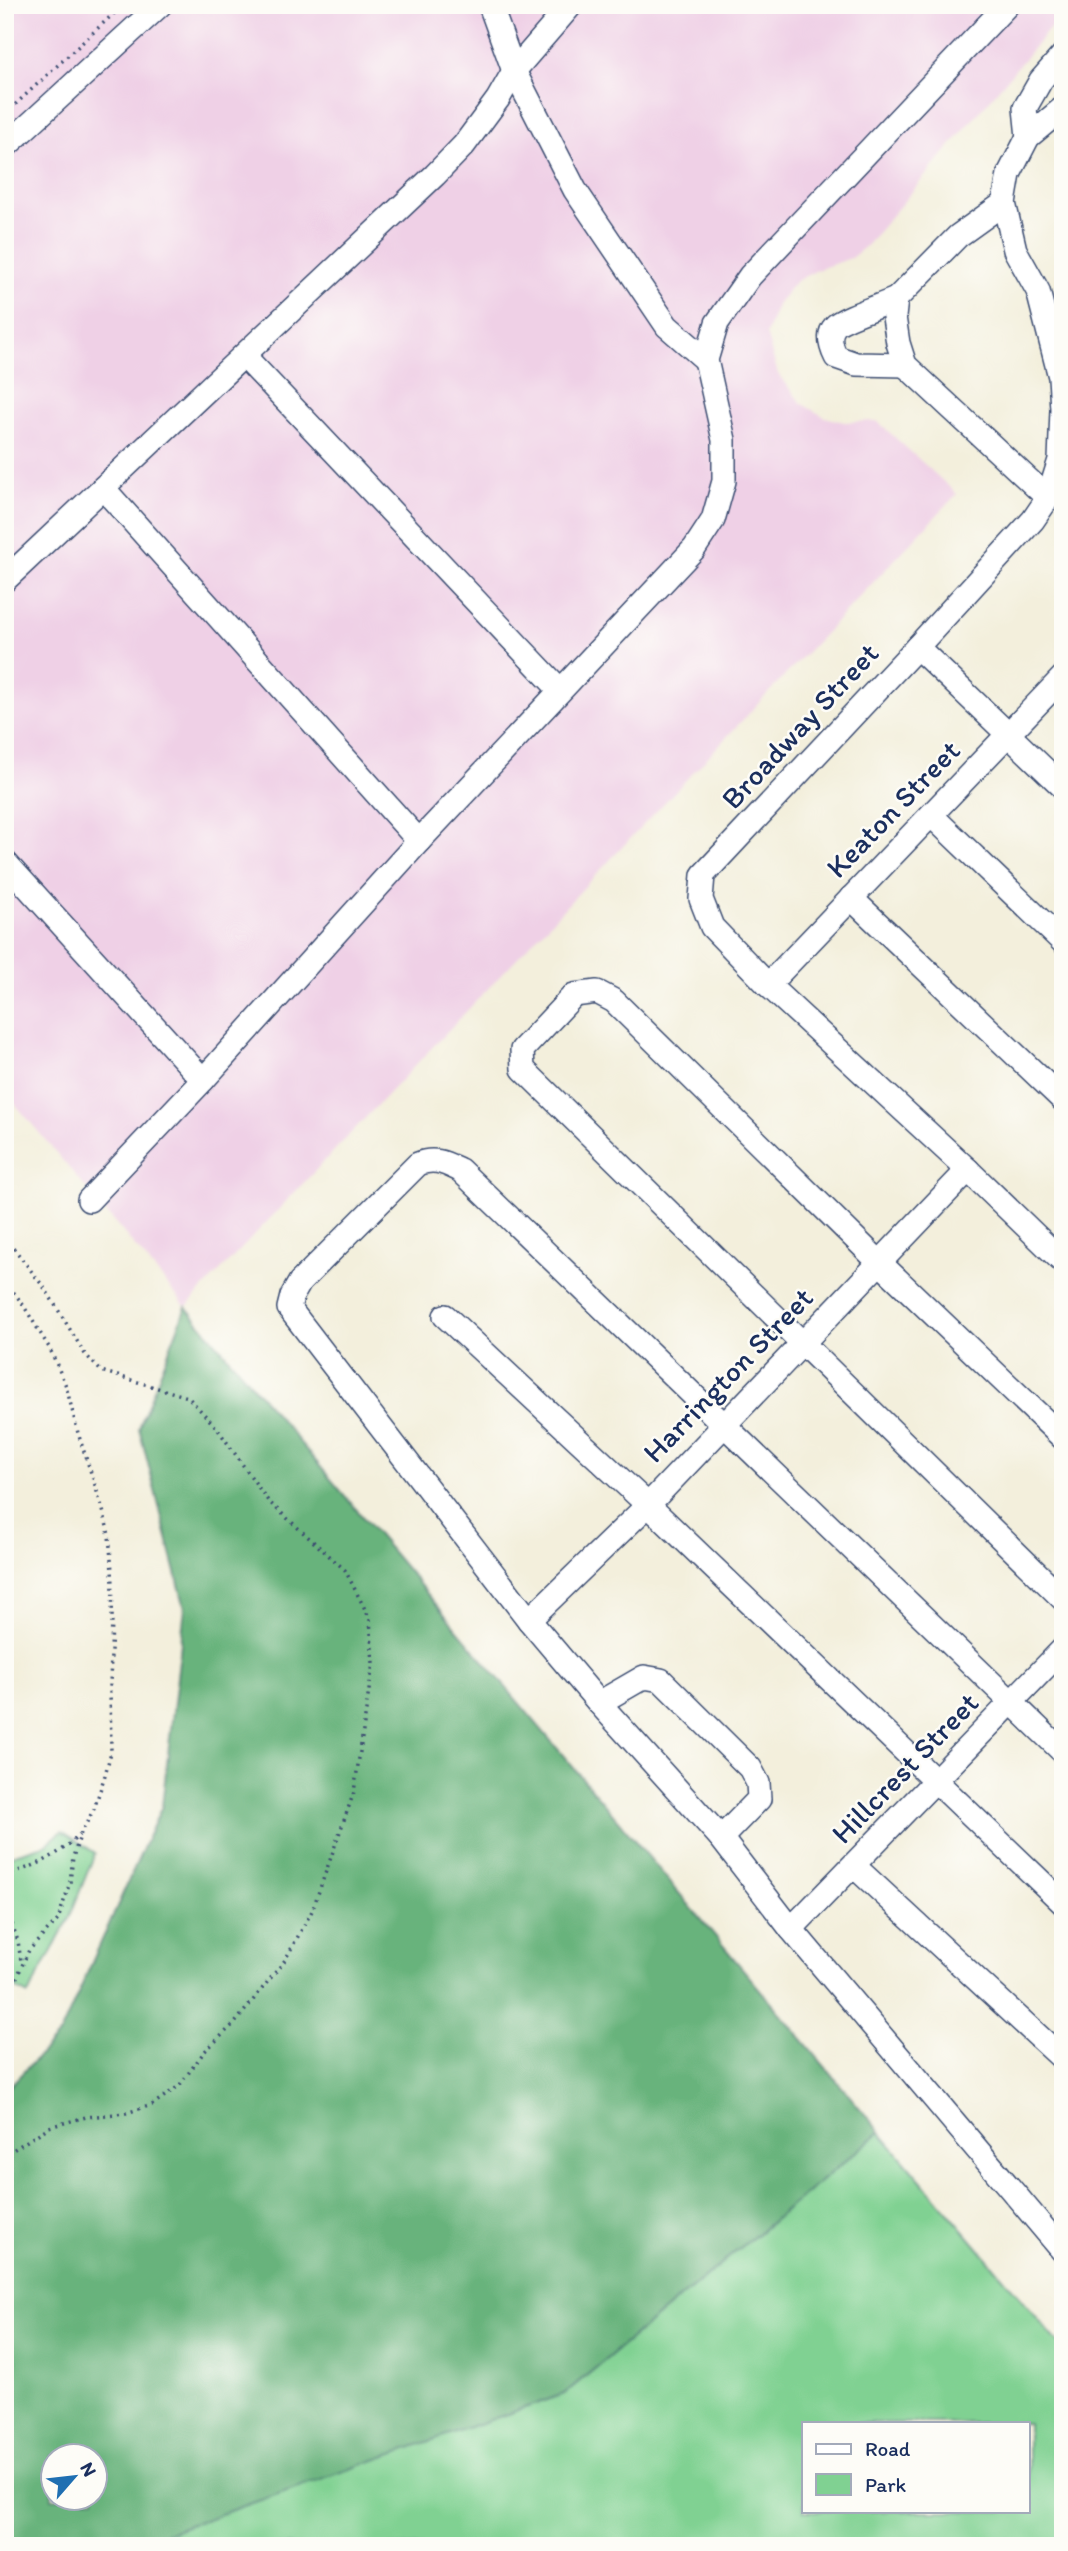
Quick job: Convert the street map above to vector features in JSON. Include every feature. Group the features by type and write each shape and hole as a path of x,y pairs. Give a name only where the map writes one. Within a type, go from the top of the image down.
{"street":[{"path":"5,147 160,5"},
{"path":"490,5 514,71 575,190 667,326 706,360"},
{"path":"5,580 445,165 464,145 498,99 514,71 571,5"},
{"path":"89,1200 203,1080 419,841 694,549 713,520 724,481 724,440 706,360 716,323 750,276 1007,5"},
{"path":"1028,137 1024,108 1041,80 1063,55"},
{"path":"1028,137 1063,108"},
{"name":"Broadway Street","path":"1028,137 1009,174 1004,203 1014,250 1038,290 1060,377 1060,460 1048,498 1033,520 918,647 703,876 701,899 712,928 768,985 1063,1262"},
{"path":"905,365 856,364 836,357 831,347 830,333 836,324 895,299 958,236 1004,203"},
{"path":"1038,290 1063,313"},
{"path":"895,299 894,317 905,365 1048,498"},
{"path":"244,356 560,690"},
{"path":"103,488 419,841"},
{"path":"918,647 1063,787"},
{"name":"Keaton Street","path":"768,985 1063,677"},
{"path":"931,815 1063,942"},
{"path":"5,862 203,1080"},
{"path":"851,898 1063,1100"},
{"path":"1063,1438 614,1001 597,992 574,995 522,1051 523,1069 1063,1599"},
{"path":"1063,1752 460,1170 440,1161 427,1160 418,1164 300,1282 289,1308 529,1620 599,1703 721,1838 791,1929 1063,2251"},
{"name":"Harrington Street","path":"529,1620 648,1505 968,1170"},
{"path":"445,1316 648,1505 1063,1903"},
{"name":"Hillcrest Street","path":"791,1929 1063,1649"},
{"path":"599,1703 644,1677 661,1680 750,1768 758,1783 759,1799 721,1838"},
{"path":"854,1866 1063,2059"},
{"path":"1035,2219 1063,2223"}],"path":[{"path":"5,114 123,5"},
{"path":"5,1237 46,1290 85,1354 101,1371 188,1397 217,1428 268,1501 345,1570 370,1619 373,1663 354,1792 312,1911 285,1960 236,2023 204,2052 179,2086 152,2105 126,2113 86,2117 49,2127 5,2155"},
{"path":"5,1281 50,1349 66,1386 109,1535 113,1583 111,1752 94,1809 81,1833 73,1857 71,1882 58,1920 29,1950 5,2004"},
{"path":"5,1874 40,1864 63,1851 81,1833"},
{"path":"5,1904 18,1941 22,1963"}],"shaded area":[{"path":"5,5 1063,5 1063,13 866,246 851,258 819,269 796,281 778,303 766,334 778,374 802,404 825,417 844,422 877,421 957,494 186,1307 5,1092"}],"green space":[{"path":"186,1307 880,2132 564,2394 129,2546 5,2546 5,2091 60,2034 162,1806 185,1608 139,1428"},
{"path":"62,1831 95,1853 68,1921 28,1995 5,1983 5,1857 47,1844"},
{"path":"880,2132 1063,2348 1063,2546 129,2546 564,2394"}]}
